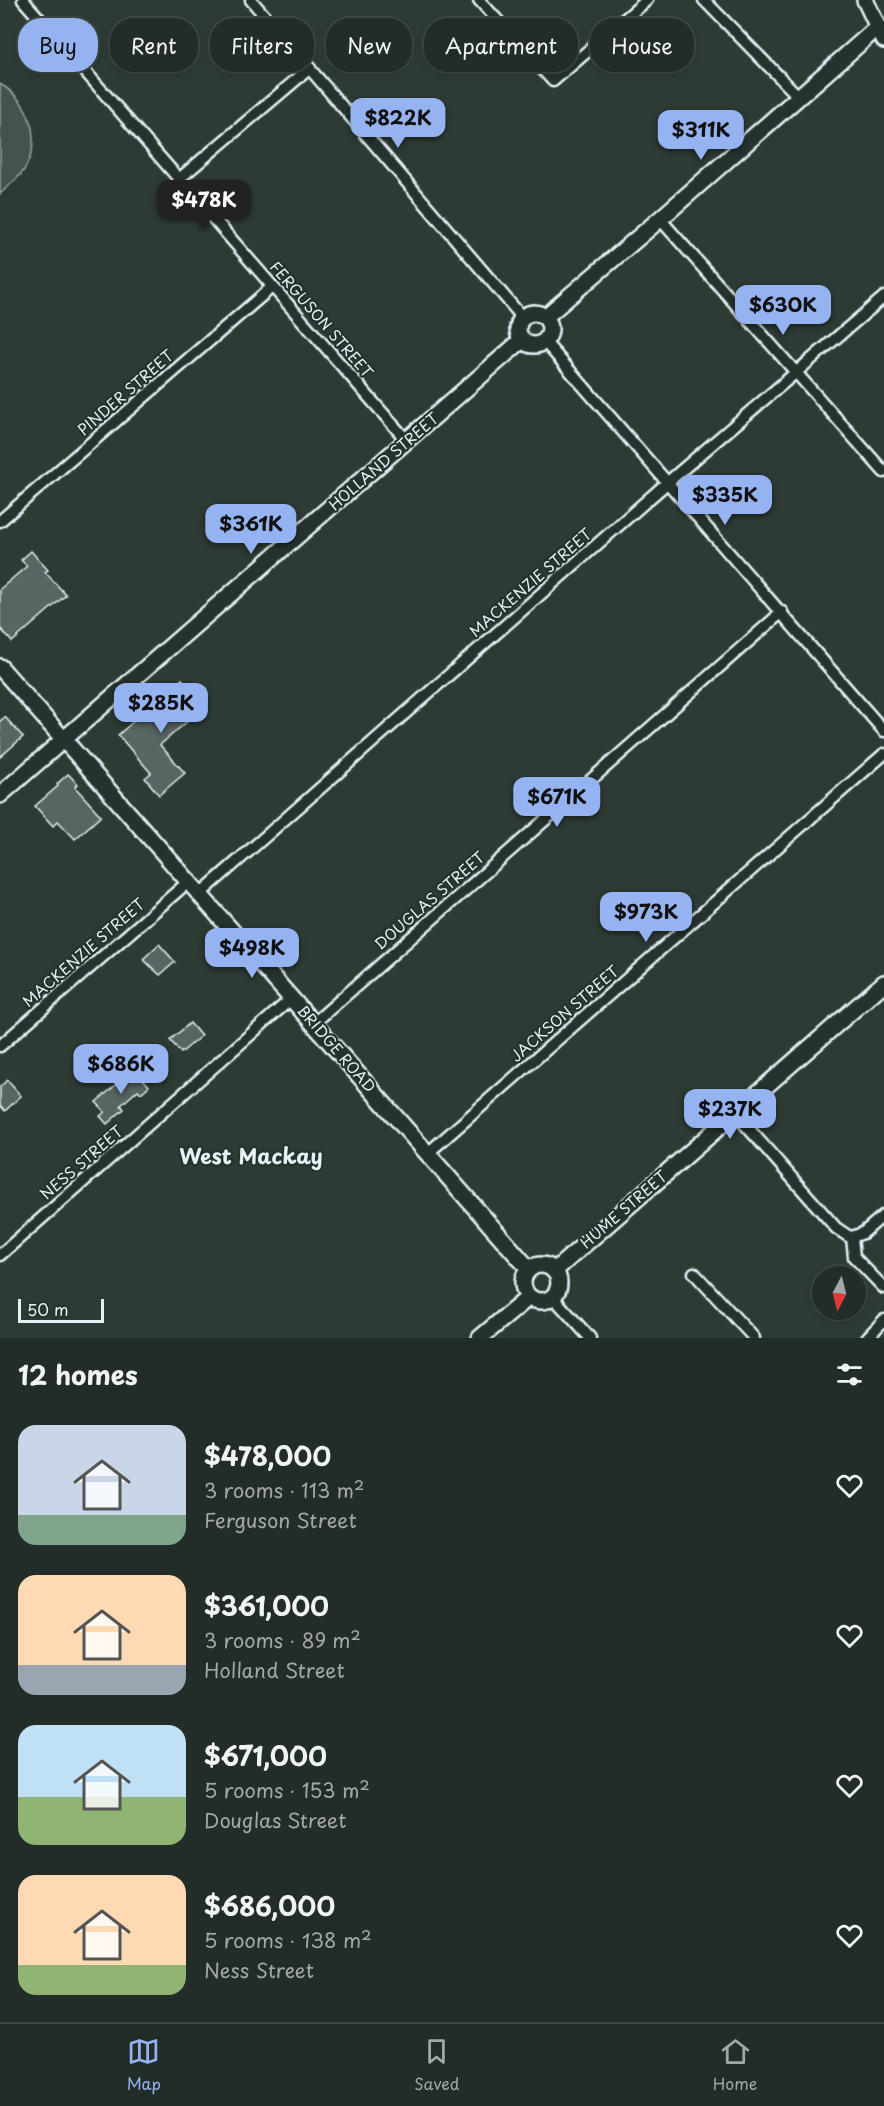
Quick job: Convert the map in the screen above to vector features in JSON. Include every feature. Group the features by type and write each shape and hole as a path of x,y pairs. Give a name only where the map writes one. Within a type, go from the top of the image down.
{"street":[{"name":"FERGUSON STREET","path":"23,0 408,442"},
{"path":"251,0 267,18"},
{"path":"479,0 553,81 647,0"},
{"path":"704,0 799,97"},
{"path":"545,317 799,97 881,34 865,0"},
{"path":"178,179 305,72"},
{"path":"313,72 522,317"},
{"path":"660,219 884,472"},
{"name":"PINDER STREET","path":"0,521 272,287"},
{"name":"MACKENZIE STREET","path":"200,894 668,482 884,297"},
{"path":"533,312 545,317 550,330 544,341 533,345 522,340 518,333 522,317 533,312"},
{"name":"HOLLAND STREET","path":"0,795 408,442 522,340"},
{"path":"544,341 884,731"},
{"name":"DOUGLAS STREET","path":"314,1023 782,612"},
{"name":"BRIDGE ROAD","path":"0,667 529,1269"},
{"name":"JACKSON STREET","path":"428,1153 884,754"},
{"name":"MACKENZIE STREET","path":"0,1046 188,882"},
{"name":"HUME STREET","path":"554,1271 884,983"},
{"name":"NESS STREET","path":"2,1249 292,998"},
{"path":"735,1113 836,1228 852,1237 863,1233 884,1215"},
{"path":"852,1237 854,1257 884,1288"},
{"path":"540,1265 547,1266 554,1271 559,1280 559,1286 553,1297 542,1302 529,1297 522,1285 529,1269 540,1265"},
{"path":"694,1273 754,1338"},
{"path":"480,1338 529,1297"},
{"path":"553,1297 590,1338"},
{"path":"867,1338 884,1320"}],"shaded area":[{"path":"0,84 19,100 26,111 33,134 30,158 24,170 0,194"}],"building":[{"path":"31,551 48,570 45,572 66,595 12,642 0,628 0,589 27,566 21,560"},
{"path":"182,679 204,707 160,745 185,773 159,795 145,778 151,773 118,735"},
{"path":"5,717 23,737 0,757 0,721"},
{"path":"68,774 78,784 75,787 101,816 75,839 58,821 53,826 35,806"},
{"path":"159,944 175,962 160,975 143,959"},
{"path":"190,1023 201,1036 181,1053 170,1040"},
{"path":"137,1067 149,1086 141,1093 138,1090 121,1105 124,1109 107,1124 100,1116 105,1112 96,1102"},
{"path":"7,1080 21,1096 5,1111 0,1105 0,1087"}],"district":[{"name":"West Mackay","path":"251,1157"}]}
